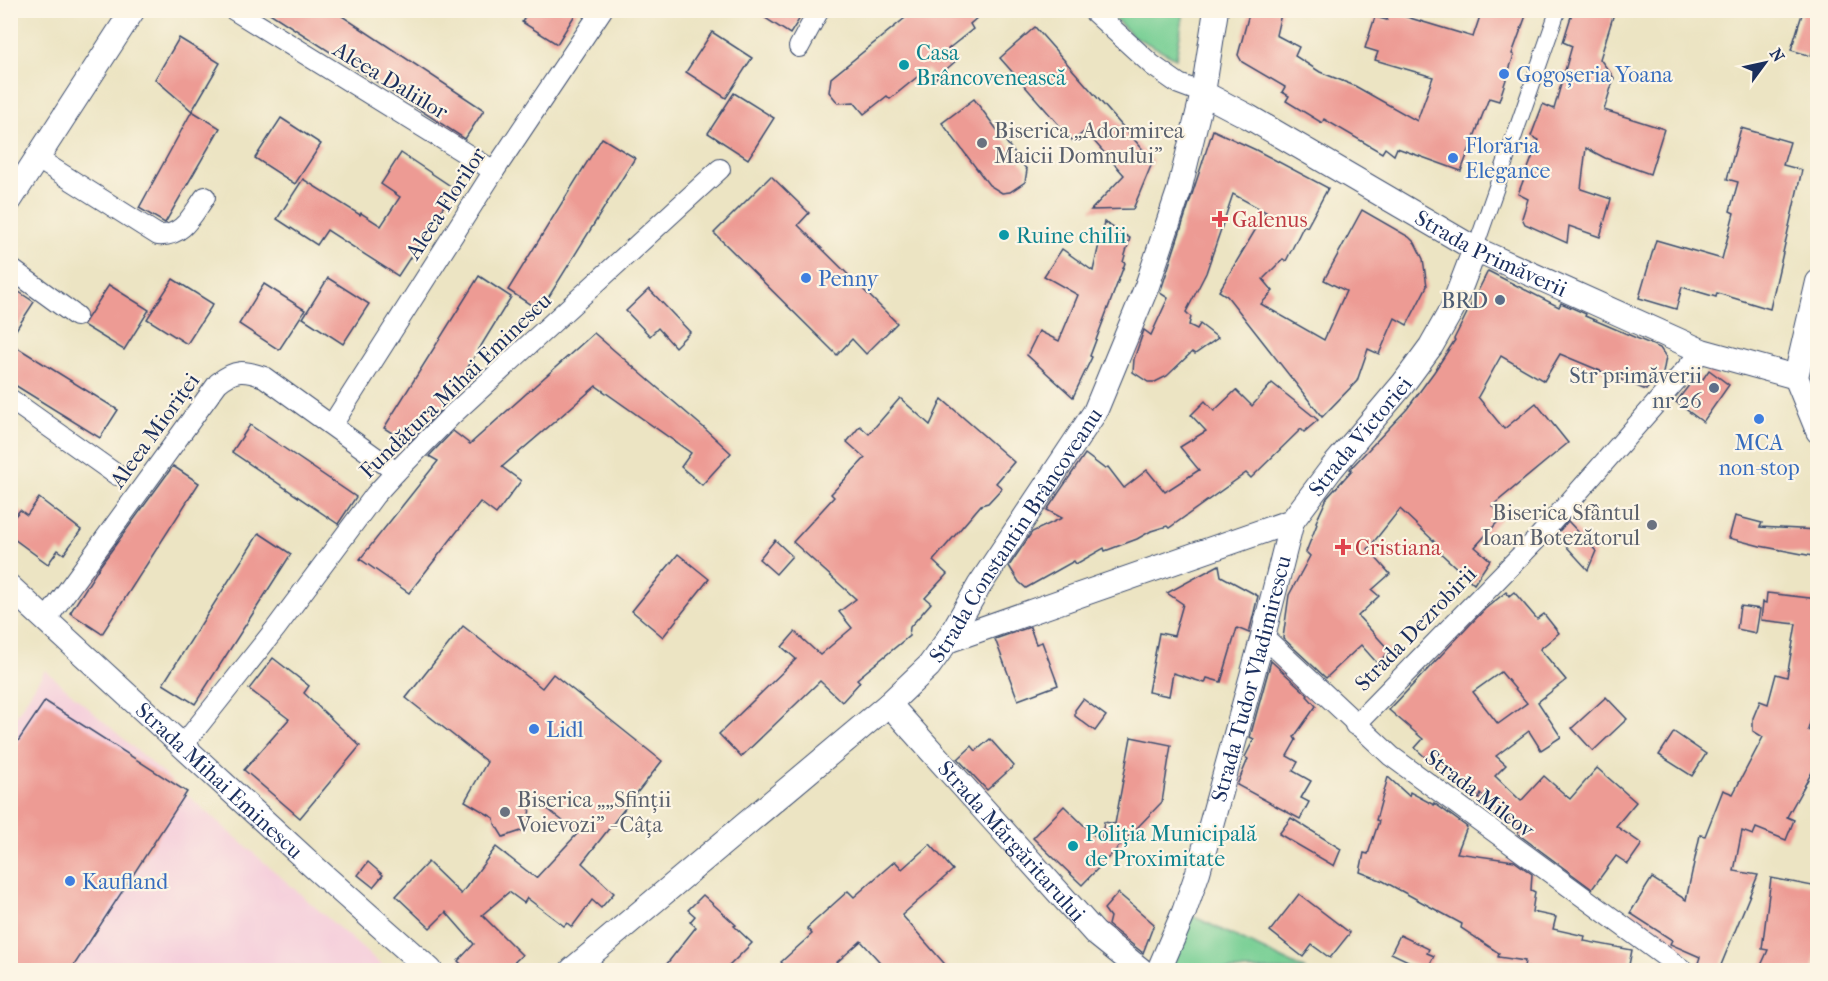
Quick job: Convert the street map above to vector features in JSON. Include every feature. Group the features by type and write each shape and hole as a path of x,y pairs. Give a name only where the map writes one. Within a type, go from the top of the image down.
{"street":[{"path":"10,200 133,10"},
{"name":"Aleea Daliilor","path":"234,10 494,171"},
{"name":"Aleea Florilor","path":"332,425 494,171 603,10"},
{"path":"799,47 819,10"},
{"path":"1092,10 1152,65 1179,84 1203,93"},
{"name":"Strada Constantin Brâncoveanu","path":"572,970 889,704 929,666 947,641 979,586 1095,412 1129,334 1179,191 1203,93 1216,10"},
{"name":"Strada Victoriei","path":"1292,521 1332,468 1404,384 1431,346 1452,309 1558,10"},
{"name":"Strada Primăverii","path":"1203,93 1249,117 1475,249 1702,351 1796,377"},
{"path":"38,159 158,236 170,236 181,230 206,197"},
{"name":"Fundătura Mihai Eminescu","path":"183,745 282,620 375,495 396,472 450,417 720,169"},
{"path":"10,268 76,316"},
{"path":"1818,282 1796,377 1818,430"},
{"name":"Strada Dezrobirii","path":"1355,725 1536,540 1702,351"},
{"name":"Aleea Mioriței","path":"46,620 218,383 231,373 248,371 264,377 396,472"},
{"path":"10,399 117,475"},
{"path":"947,641 1292,521"},
{"name":"Strada Tudor Vladimirescu","path":"1159,970 1198,872 1292,521"},
{"name":"Strada Mihai Eminescu","path":"10,587 314,867 430,970"},
{"name":"Strada Milcov","path":"1263,636 1355,725 1391,756 1439,794 1683,970"},
{"name":"Strada Mărgăritarului","path":"889,704 1095,933 1141,970"}],"shaded area":[{"path":"45,670 387,970 11,970 10,725"}],"green space":[{"path":"1107,11 1184,11 1176,58 1133,36"},
{"path":"1184,912 1306,970 1159,970"}],"building":[{"path":"265,10 333,10 484,110 465,139"},
{"path":"529,10 578,10 557,44 522,22"},
{"path":"753,10 805,10 790,34"},
{"name":"Casa Brâncovenească","path":"915,10 986,10 970,24 973,29 948,49 957,60 935,79 927,69 890,99 887,96 864,114 854,102 838,103 829,92 831,78"},
{"path":"1250,10 1282,10 1276,35 1299,47 1295,56 1320,72 1355,86 1417,121 1433,77 1375,60 1378,52 1365,48 1375,17 1387,20 1390,12 1473,37 1482,10 1528,10 1512,54 1514,55 1499,101 1489,98 1461,171 1397,148 1394,155 1385,148 1382,153 1324,119 1322,123 1286,101 1289,96 1282,92 1285,87 1242,62 1238,55"},
{"path":"1573,10 1615,10 1600,59 1614,78 1604,110 1664,129 1650,174 1605,158 1586,148 1581,189 1611,199 1600,237 1569,226 1567,243 1525,224 1522,218 1528,199 1518,194 1539,140 1531,136 1543,104 1554,109 1572,46 1563,42"},
{"path":"1803,11 1818,18 1818,35 1811,56 1791,50"},
{"path":"1035,27 1153,161 1133,209 1091,210 1124,175 1085,131 1073,141 1000,58"},
{"path":"712,32 752,58 726,98 686,72"},
{"path":"179,38 220,63 192,111 155,79"},
{"path":"734,93 774,118 748,159 708,133"},
{"name":"Biserica „Adormirea Maicii Domnului”","path":"974,99 1027,170 1025,182 1010,192 1002,193 989,185 942,123"},
{"path":"192,111 220,128 165,223 139,208"},
{"path":"281,118 321,144 295,184 255,158"},
{"path":"1741,128 1790,142 1783,165 1802,170 1770,309 1717,293 1716,297 1682,287 1676,309 1639,298 1656,240 1722,259 1734,213 1730,211 1738,182 1727,179"},
{"path":"1213,130 1328,188 1307,227 1304,225 1286,261 1283,259 1263,279 1273,291 1261,304 1324,340 1346,291 1324,280 1362,210 1409,237 1415,243 1423,259 1427,286 1407,325 1395,318 1379,354 1368,349 1357,381 1322,417 1227,296 1219,291 1266,212 1233,194 1206,273 1186,312 1191,317 1189,325 1197,329 1200,324 1218,338 1195,354 1192,352 1167,376 1155,382 1148,382 1133,372 1134,359 1144,330 1151,335 1168,298 1160,293"},
{"path":"602,138 635,158 540,311 508,290"},
{"path":"401,153 455,189 398,276 327,230 317,245 277,219 303,179 381,226 400,197 381,184"},
{"name":"Penny","path":"771,176 809,213 798,225 897,323 866,354 852,339 837,355 714,233"},
{"path":"1104,222 1130,238 1123,262 1125,263 1090,356 1092,357 1073,397 1027,355 1039,331 1059,341 1078,295 1044,276 1062,249 1093,271"},
{"path":"1488,271 1559,307 1561,303 1586,314 1585,316 1660,348 1666,357 1662,379 1655,387 1651,384 1646,390 1560,354 1544,381 1501,356 1478,397 1504,429 1536,403 1568,443 1492,506 1503,516 1475,547 1490,560 1474,584 1434,547 1437,544 1400,509 1368,549 1390,574 1372,590 1379,596 1358,616 1390,651 1377,663 1361,645 1326,678 1283,638 1289,595 1310,556 1306,552 1316,522 1327,498 1352,470 1350,469 1407,409 1434,372 1455,340"},
{"path":"479,276 511,297 443,408 408,443 384,428"},
{"path":"328,278 369,304 343,344 303,318"},
{"path":"173,279 213,304 187,344 147,319"},
{"path":"264,284 305,310 279,350 239,324"},
{"path":"109,285 149,310 124,350 83,325"},
{"path":"10,286 34,302 10,339"},
{"path":"649,289 690,332 675,347 658,328 650,336 626,311"},
{"path":"594,333 731,453 702,485 681,467 691,453 596,386 502,467 521,481 496,514 480,502 409,593 360,559 438,461 429,456 453,431 470,444"},
{"path":"10,343 118,410 100,438 10,382"},
{"path":"1709,370 1729,385 1703,422 1676,402 1697,375 1703,379"},
{"path":"1272,383 1318,420 1304,432 1301,429 1251,478 1246,473 1169,528 1167,526 1151,531 1105,551 1104,548 1076,564 1074,561 1026,588 1019,582 1009,566 1032,532 1062,518 1047,510 1085,454 1105,469 1108,467 1124,488 1147,470 1165,492 1199,470 1180,447 1206,431 1191,415 1205,401 1214,411 1236,390 1252,406"},
{"path":"900,398 930,425 942,399 1014,462 996,483 1002,488 988,503 981,505 933,561 947,574 925,598 931,603 910,627 909,636 857,679 860,682 842,702 820,681 741,757 719,734 796,659 782,647 795,632 820,655 852,628 839,612 856,599 793,542 834,497 831,494 865,458 847,442 860,426 869,434"},
{"path":"250,425 356,497 338,524 232,452"},
{"path":"173,466 199,483 102,634 70,613 100,566"},
{"path":"39,498 81,530 64,554 58,550 48,564 10,536 10,522 20,510 27,515"},
{"path":"1735,516 1762,523 1760,527 1818,530 1818,557 1729,538"},
{"path":"1568,521 1596,551 1588,570 1556,535"},
{"path":"259,533 291,554 195,704 163,684"},
{"path":"775,540 792,556 776,574 759,559"},
{"path":"678,554 709,579 663,637 632,611"},
{"path":"1219,565 1221,576 1258,596 1249,633 1237,628 1221,682 1207,678 1205,683 1173,673 1169,696 1148,692 1159,633 1174,636 1183,604 1167,593"},
{"path":"1506,592 1509,596 1514,592 1537,619 1544,614 1559,633 1540,649 1566,680 1538,702 1561,737 1541,750 1529,731 1496,756 1506,765 1495,776 1521,801 1544,776 1570,799 1597,768 1636,802 1616,826 1642,844 1628,864 1616,856 1592,889 1518,834 1519,829 1481,794 1479,799 1439,761 1435,766 1415,748 1423,739 1389,710 1485,609","holes":["1501,672 1527,703 1498,724 1473,692"]},
{"path":"1767,593 1818,599 1818,696 1808,730 1816,735 1817,763 1787,817 1794,820 1786,840 1756,828 1753,835 1742,831 1734,871 1758,875 1719,970 1717,970 1698,963 1700,957 1670,944 1672,940 1630,913 1652,878 1686,900 1700,835 1705,836 1723,790 1733,794 1763,737 1753,731 1753,718 1760,701 1768,704 1776,674 1787,677 1796,624 1761,620 1763,602 1766,603"},
{"path":"1740,606 1760,609 1756,633 1737,629"},
{"name":"Lidl","path":"463,626 542,688 553,674 662,761 582,863 614,893 601,908 592,900 572,927 567,923 564,926 527,898 524,903 509,892 482,915 522,955 506,970 467,970 458,961 474,944 446,912 430,928 396,896 428,862 461,894 496,847 536,878 578,833 531,796 528,827 503,837 494,818 465,801 487,762 406,698"},
{"path":"1030,627 1036,644 1042,642 1058,685 1018,700 995,639"},
{"path":"273,658 309,686 304,693 360,746 300,818 244,770 289,719 249,689"},
{"path":"1271,661 1308,695 1316,706 1294,737 1296,740 1287,756 1298,762 1293,771 1311,781 1301,798 1309,802 1300,819 1237,785 1248,759 1245,757 1254,739 1250,737"},
{"path":"1606,697 1627,719 1593,751 1572,728"},
{"path":"1083,699 1106,716 1095,731 1075,716 1075,710"},
{"name":"Kaufland","path":"45,701 187,792 71,970 10,970 10,753"},
{"path":"1674,732 1706,754 1692,776 1659,755"},
{"path":"1131,737 1171,745 1162,802 1082,885 1033,838 1064,806 1101,842 1104,822 1115,824"},
{"path":"990,739 1014,766 987,790 958,759 972,746 976,751"},
{"path":"1388,777 1409,796 1410,792 1434,805 1434,803 1467,827 1457,853 1514,861 1532,874 1531,890 1535,892 1532,912 1556,917 1553,929 1585,936 1584,941 1632,950 1628,970 1544,970 1524,967 1525,961 1498,957 1499,953 1461,928 1462,924 1383,881 1360,872 1364,853 1368,854 1379,821 1376,820"},
{"path":"1291,818 1341,849 1334,866 1279,834"},
{"path":"930,844 953,870 902,915 950,970 887,970 861,941 828,970 789,970 781,962 812,934 807,928 848,891 854,897 895,861 902,869"},
{"path":"368,862 383,875 373,887 358,875"},
{"path":"1771,878 1818,887 1818,937 1813,970 1759,970 1768,950 1762,949"},
{"path":"1118,893 1154,924 1143,953 1108,925 1110,917 1104,909"},
{"path":"1299,894 1350,933 1330,958 1312,945 1303,957 1270,931"},
{"path":"703,895 752,943 725,970 662,970 696,927 690,922 695,916 688,910"},
{"path":"1400,935 1429,949 1427,953 1434,956 1427,970 1391,953"}],"place":[{"name":"Casa Brâncovenească","path":"904,65"},
{"name":"Gogoșeria Yoana","path":"1504,74"},
{"name":"Biserica „Adormirea Maicii Domnului”","path":"982,143"},
{"name":"Florăria Elegance","path":"1453,158"},
{"name":"Galenus","path":"1220,219"},
{"name":"Ruine chilii","path":"1004,235"},
{"name":"Penny","path":"806,278"},
{"name":"BRD","path":"1500,300"},
{"name":"Str primăverii nr 26","path":"1714,388"},
{"name":"MCA non-stop","path":"1759,419"},
{"name":"Biserica Sfântul Ioan Botezătorul","path":"1652,525"},
{"name":"Cristiana","path":"1343,547"},
{"name":"Lidl","path":"534,729"},
{"name":"Biserica „„Sfinții Voievozi” - Câța","path":"505,812"},
{"name":"Poliția Municipală de Proximitate","path":"1073,846"},
{"name":"Kaufland","path":"70,881"}]}
